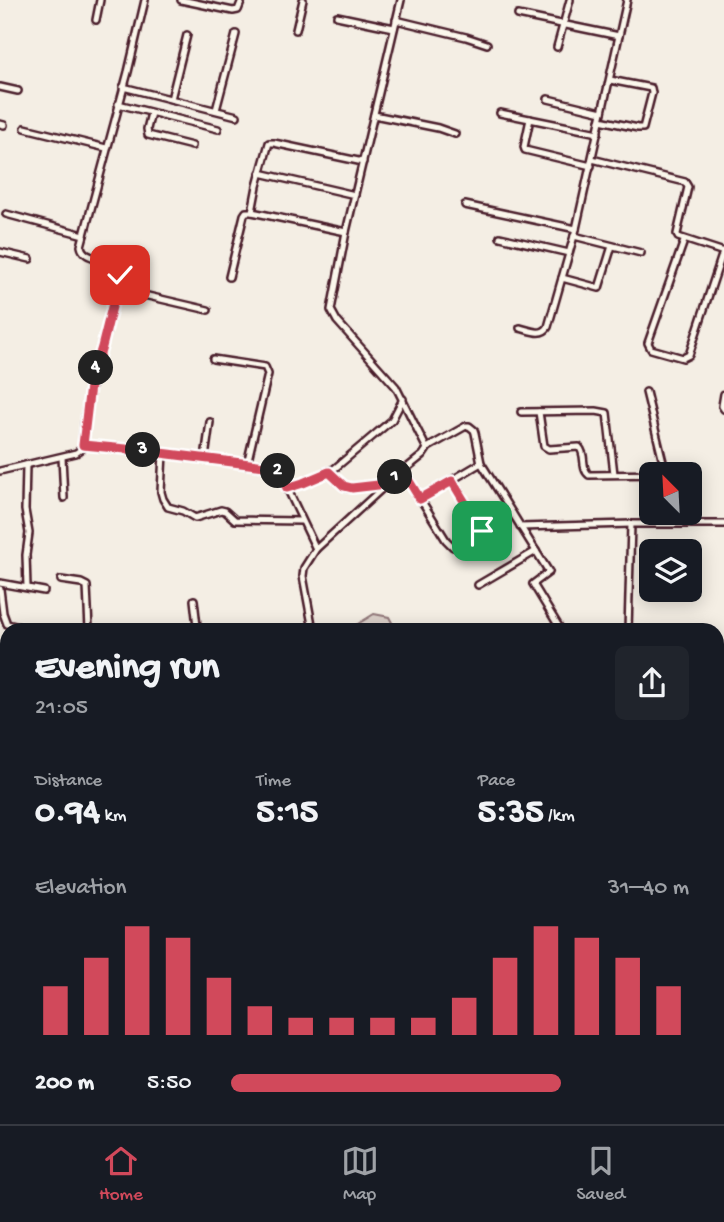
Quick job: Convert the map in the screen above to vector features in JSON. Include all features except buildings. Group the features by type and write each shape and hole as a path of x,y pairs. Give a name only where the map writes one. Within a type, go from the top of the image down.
{"street":[{"path":"96,20 100,0"},
{"path":"0,471 82,450 90,386 120,279 119,271 111,263 83,253 81,246 145,0"},
{"path":"181,0 233,11 238,10 243,0"},
{"path":"296,30 303,0"},
{"path":"401,0 346,232 332,300 332,313 396,387 427,448"},
{"path":"557,47 570,0"},
{"path":"520,328 541,333 547,330 592,163 627,0"},
{"path":"518,15 619,36"},
{"path":"337,16 394,28"},
{"path":"396,20 487,44"},
{"path":"216,110 236,34"},
{"path":"172,99 187,35"},
{"path":"600,120 643,128 653,91 651,88 610,80"},
{"path":"0,87 18,91"},
{"path":"123,87 237,116"},
{"path":"548,99 602,113"},
{"path":"118,104 218,129"},
{"path":"151,113 148,135 192,146"},
{"path":"500,113 598,134"},
{"path":"374,115 455,134"},
{"path":"530,119 525,150 686,183 688,187 677,235 679,239 684,240 724,252 689,355 683,358 651,349 648,343 684,240"},
{"path":"25,128 106,148"},
{"path":"252,212 268,145 272,142 363,162"},
{"path":"260,173 355,195"},
{"path":"465,205 641,253"},
{"path":"229,277 246,212 346,232"},
{"path":"6,214 83,235"},
{"path":"500,237 569,253"},
{"path":"562,278 599,288 612,246"},
{"path":"0,252 30,259"},
{"path":"118,289 208,310"},
{"path":"213,359 265,367 268,372 247,464"},
{"path":"646,392 663,462"},
{"path":"724,394 724,409"},
{"path":"287,488 329,472 392,420 403,399"},
{"path":"522,412 607,413 614,474"},
{"path":"539,412 545,447 578,447 583,450 584,470 587,474 639,474"},
{"path":"205,458 210,422"},
{"path":"312,623 303,576 304,568 316,549 423,455 427,448 469,426 475,433 481,463 549,573 533,584 557,623"},
{"path":"83,445 275,468 280,473 316,549"},
{"path":"163,453 161,492 168,507 195,518 221,510 235,520 302,521"},
{"path":"62,457 64,498"},
{"path":"420,499 481,463"},
{"path":"26,465 25,509 29,533 26,555 27,587"},
{"path":"403,471 452,547 457,547 512,513"},
{"path":"329,472 348,488 387,484"},
{"path":"452,481 482,531"},
{"path":"702,523 724,524"},
{"path":"628,623 631,524"},
{"path":"520,527 639,524"},
{"path":"478,585 536,551"},
{"path":"61,580 81,583 88,588 89,623"},
{"path":"0,583 44,591"},
{"path":"0,589 7,623"},
{"path":"194,600 197,623"}],"shaded area":[{"path":"374,614 389,617 392,623 359,623"}],"route":[{"path":"120,275 90,386 83,445 273,467 280,473 287,488 329,472 348,488 387,484 403,471 420,499 452,481 482,531"}]}
